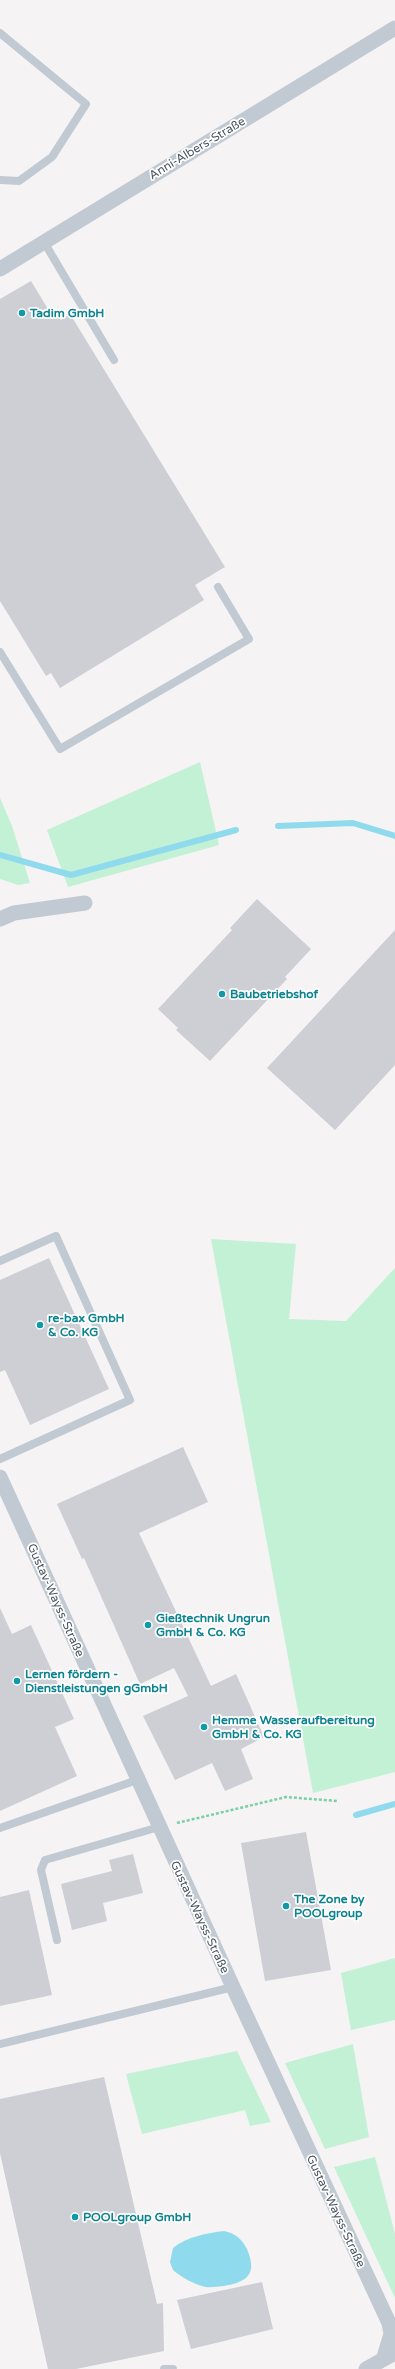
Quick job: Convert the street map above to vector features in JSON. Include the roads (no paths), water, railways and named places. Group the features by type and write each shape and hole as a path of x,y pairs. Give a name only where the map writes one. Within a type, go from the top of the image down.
{"street":[{"name":"Anni-Albers-Straße","path":"0,269 395,28"},
{"path":"0,919 14,913 85,903"},
{"name":"Gustav-Wayss-Straße","path":"0,1477 232,1987 388,2323 391,2334 389,2360"},
{"path":"366,2369 389,2360"}],"lane":[{"path":"0,33 86,104 52,157 19,181 0,180"},
{"path":"44,242 114,360"},
{"path":"0,652 60,750 249,639 218,587"},
{"path":"0,1261 56,1236 130,1400 0,1459"},
{"path":"0,1828 138,1780"},
{"path":"57,1940 41,1870 45,1860 159,1827"},
{"path":"0,2044 232,1987"},
{"path":"164,2369 173,2369"}],"water":[{"path":"224,2231 232,2233 238,2237 247,2249 250,2257 251,2270 245,2279 240,2282 224,2286 206,2287 188,2280 173,2270 170,2262 173,2248 178,2244 190,2238 204,2234"}],"waterway":[{"path":"278,826 353,823 395,836"},
{"path":"0,855 71,875 236,830"},
{"path":"356,1815 395,1804"}],"place":[{"name":"Tadim GmbH","path":"22,313"},
{"name":"Baubetriebshof","path":"222,994"},
{"name":"re-bax GmbH & Co. KG","path":"40,1325"},
{"name":"Gießtechnik Ungrun GmbH & Co. KG","path":"148,1625"},
{"name":"Lernen fördern - Dienstleistungen gGmbH","path":"17,1681"},
{"name":"Hemme Wasseraufbereitung GmbH & Co. KG","path":"204,1727"},
{"name":"The Zone by POOLgroup","path":"286,1906"},
{"name":"POOLgroup GmbH","path":"75,2217"}]}
